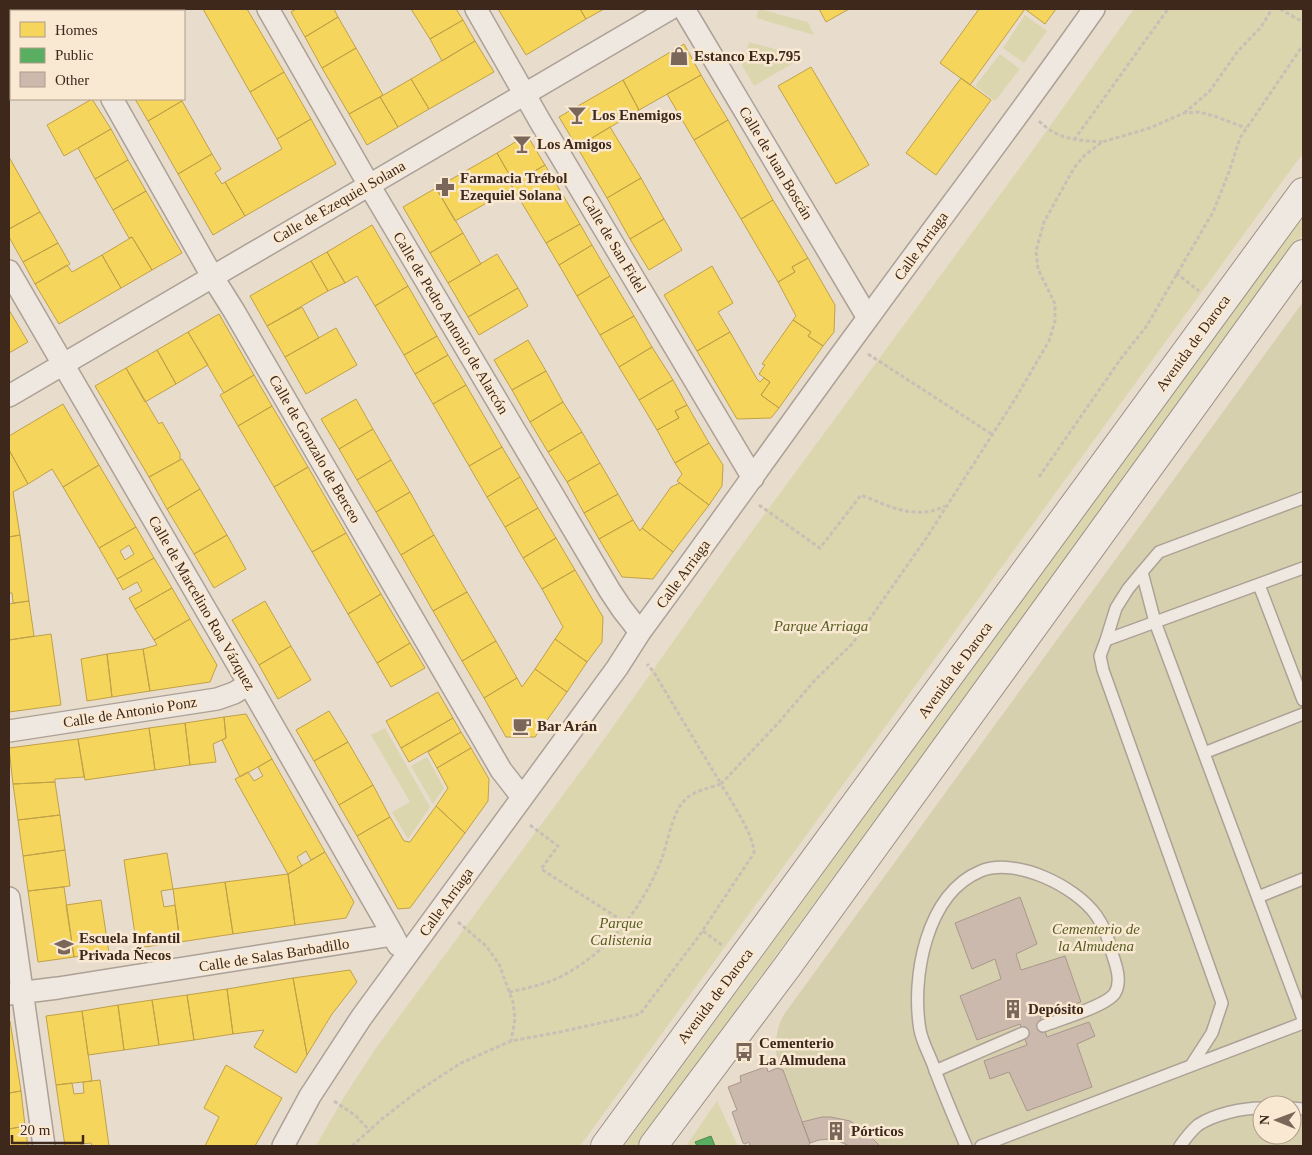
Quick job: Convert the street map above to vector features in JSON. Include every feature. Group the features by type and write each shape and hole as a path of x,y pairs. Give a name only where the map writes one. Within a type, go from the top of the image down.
{"main road":[{"name":"Avenida de Daroca","path":"605,1146 1303,192"},
{"path":"653,1146 792,958 1303,254"}],"street":[{"name":"Calle de Pedro Antonio de Alarcón","path":"268,9 369,185 614,597 636,639"},
{"name":"Calle de San Fidel","path":"476,9 747,486"},
{"name":"Calle de Ezequiel Solana","path":"9,396 524,92 670,9"},
{"name":"Calle de Juan Boscán","path":"684,9 868,318"},
{"name":"Calle Arriaga","path":"283,1146 315,1090 361,1018 406,959 850,342 965,184 1025,106 1094,9"},
{"name":"Calle de Gonzalo de Berceo","path":"113,100 212,276 501,770 517,804"},
{"name":"Calle de Marcelino Roa Vázquez","path":"9,271 393,935"},
{"name":"Calle de Antonio Ponz","path":"9,731 217,699 234,693 249,684"},
{"path":"9,898 16,993 44,1146"},
{"path":"393,935 406,959"},
{"name":"Calle de Salas Barbadillo","path":"16,993 393,935"}],"lane":[{"path":"1192,1064 1212,1033 1222,1004 1103,670 1100,656 1116,608 1128,589 1159,552 1303,498"},
{"path":"1106,640 1303,568"},
{"path":"1142,572 1156,622 1303,1019"},
{"path":"1259,585 1303,700"},
{"path":"1204,753 1303,714"},
{"path":"966,1146 920,1031 919,966 929,932 945,899 958,885 982,871 999,868 1018,869 1042,876 1062,886 1081,900 1096,915 1109,940 1118,975 1115,993 1104,1003 1043,1026"},
{"path":"1258,897 1303,879"},
{"path":"981,1146 1303,1023"},
{"path":"935,1070 1023,1033"},
{"path":"1180,1146 1198,1125 1235,1111 1252,1109"}],"path":[{"path":"1074,140 1168,9"},
{"path":"1025,106 1048,130 1074,140 1102,142 1150,128 1184,113 1209,92 1238,51 1261,26 1272,9"},
{"path":"1280,9 1303,22"},
{"path":"1039,477 1122,356 1146,327 1212,212 1229,172 1240,138 1303,44"},
{"path":"1184,113 1199,112 1246,128"},
{"path":"509,992 534,987 563,976 596,954 626,923 645,896 662,859 674,820 684,801 699,791 721,784 815,680 853,643 927,537 993,435 1049,341 1055,321 1055,304 1038,269 1036,251 1044,222 1074,168 1102,142"},
{"path":"1176,273 1201,293"},
{"path":"850,342 993,435"},
{"path":"747,486 820,548 861,495 893,508 914,513 933,512 946,506"},
{"path":"352,1146 418,1091 461,1063 511,1041 640,1014 703,931 754,853 754,845 749,834 636,639"},
{"path":"517,804 558,846 541,869 626,923"},
{"path":"441,909 469,930 486,946 499,964 513,1002 515,1019 511,1041"},
{"path":"703,931 726,947"},
{"path":"315,1090 356,1116 370,1131"}],"green space":[{"path":"759,9 808,22 814,35 756,18"},
{"name":"Parque Arriaga","path":"1134,9 1303,9 1303,153 580,1146 316,1146 344,1097 376,1048 600,745 733,557 1027,158"},
{"path":"1025,15 1047,31 1024,63 1003,48"},
{"path":"749,42 804,57 754,86 742,65"},
{"path":"1000,54 1020,69 995,101 975,86"},
{"path":"1303,216 1303,234 637,1146 624,1146"},
{"name":"Cementerio de la Almudena","path":"1303,302 1303,1146 880,1146 865,1130 846,1120 824,1117 802,1122 783,1070 778,1068 776,1040 781,1020"},
{"path":"385,728 430,807 408,839 392,812 410,802 371,735"},
{"path":"427,757 444,788 433,804 411,766"},
{"path":"717,1101 738,1146 686,1146"}],"building: Homes":[{"path":"9,9 36,9 10,10 10,22"},
{"path":"84,9 130,9 128,10"},
{"path":"158,9 158,10 128,10"},
{"path":"203,9 247,9 284,72 250,92"},
{"path":"296,9 334,9 338,17 305,37 291,12"},
{"path":"411,9 456,9 463,20 430,39"},
{"path":"498,9 580,9 586,19 526,55"},
{"path":"580,9 604,9 586,19"},
{"path":"819,9 849,9 826,22"},
{"path":"979,9 1025,9 970,85 940,63"},
{"path":"1025,9 1056,9 1045,24"},
{"path":"338,17 356,48 322,68 305,37"},
{"path":"463,20 475,41 442,61 430,39"},
{"path":"10,24 10,56 9,53"},
{"path":"475,41 494,72 429,109 411,79"},
{"path":"684,44 701,75 639,110 623,80"},
{"path":"356,48 383,95 349,114 322,68"},
{"path":"811,67 869,165 836,184 778,86"},
{"path":"284,72 311,119 277,139 250,92"},
{"path":"701,75 728,120 694,140 667,94"},
{"path":"961,78 991,100 936,175 906,153"},
{"path":"411,79 429,109 398,127 380,97"},
{"path":"623,80 639,110 577,147 559,117"},
{"path":"380,97 398,127 367,145 349,114"},
{"path":"93,100 111,129 64,156 47,125"},
{"path":"136,100 182,100 182,101 148,121"},
{"path":"182,101 212,154 178,174 148,121"},
{"path":"311,119 336,164 245,216 225,182 282,149 277,139"},
{"path":"728,120 773,200 741,219 694,140"},
{"path":"610,127 641,178 607,198 577,147"},
{"path":"111,129 128,160 95,179 78,148"},
{"path":"527,135 545,165 514,183 497,153"},
{"path":"497,153 514,183 511,185 513,188 455,221 436,188"},
{"path":"212,154 221,169 215,173 222,184 225,182 245,216 213,235 178,174"},
{"path":"9,157 40,212 9,229"},
{"path":"128,160 146,191 113,210 95,179"},
{"path":"545,165 580,224 546,243 511,185"},
{"path":"641,178 664,219 630,239 607,198"},
{"path":"436,188 463,233 430,253 403,207"},
{"path":"146,191 182,253 152,270 132,237 129,238 113,210"},
{"path":"773,200 808,258 792,267 795,272 778,282 741,219"},
{"path":"40,212 58,243 23,262 9,237 9,229"},
{"path":"664,219 682,250 649,270 630,239"},
{"path":"580,224 592,245 559,265 546,243"},
{"path":"372,225 408,286 375,306 357,276 345,283 327,252"},
{"path":"463,233 481,264 448,283 430,253"},
{"path":"132,237 152,270 121,288 102,255"},
{"path":"58,243 70,264 35,284 23,262"},
{"path":"592,245 610,276 577,296 559,265"},
{"path":"327,252 345,283 328,291 311,261"},
{"path":"497,254 518,288 468,317 448,283"},
{"path":"102,255 121,288 59,324 35,284 67,265 72,272"},
{"path":"808,258 835,305 834,332 823,346 808,336 811,332 793,320 796,316 778,282 795,272 792,267"},
{"path":"311,261 328,291 267,326 250,296"},
{"path":"712,266 733,303 718,312 730,332 697,351 664,295"},
{"path":"610,276 634,316 600,335 577,296"},
{"path":"408,286 437,336 404,355 375,306"},
{"path":"518,288 528,306 479,335 468,317"},
{"path":"302,307 319,338 285,357 267,326"},
{"path":"9,310 28,342 9,353"},
{"path":"219,314 254,375 224,393 188,332"},
{"path":"634,316 652,347 619,367 600,335"},
{"path":"793,320 811,332 808,336 823,346 779,408 761,395 770,382 759,374 765,365 762,364"},
{"path":"336,328 357,365 306,394 285,357"},
{"path":"188,332 208,365 176,384 157,350"},
{"path":"730,332 757,379 760,382 764,378 770,382 761,395 779,408 771,418 737,419 697,351"},
{"path":"437,336 448,355 415,374 404,355"},
{"path":"528,340 546,371 512,390 494,360"},
{"path":"652,347 673,380 639,400 619,367"},
{"path":"157,350 176,384 145,402 126,368"},
{"path":"448,355 466,385 433,404 415,374"},
{"path":"126,368 159,424 162,422 180,453 180,460 149,477 95,386"},
{"path":"546,371 563,402 530,422 512,390"},
{"path":"254,375 272,406 238,426 220,395"},
{"path":"673,380 687,405 675,411 679,418 657,430 639,400"},
{"path":"466,385 502,447 469,466 433,404"},
{"path":"356,399 373,429 339,449 321,419"},
{"path":"563,402 582,432 548,452 530,422"},
{"path":"63,404 99,465 63,487 52,469 28,484 9,450 9,436"},
{"path":"687,405 709,443 675,463 657,430 679,418 675,411"},
{"path":"272,406 308,467 274,487 238,426"},
{"path":"373,429 391,460 357,480 339,449"},
{"path":"582,432 600,463 567,482 548,452"},
{"path":"709,443 723,465 722,486 709,505 677,481 682,474 675,463"},
{"path":"502,447 520,477 487,497 469,466"},
{"path":"9,450 28,484 13,492 20,535 9,537"},
{"path":"182,459 200,489 167,509 149,477"},
{"path":"391,460 410,492 376,512 357,480"},
{"path":"600,463 618,494 584,513 567,482"},
{"path":"99,465 136,527 99,548 63,487"},
{"path":"308,467 346,533 312,552 274,487"},
{"path":"520,477 538,508 505,527 487,497"},
{"path":"680,483 709,505 673,552 642,528 671,487"},
{"path":"200,489 227,535 194,554 167,509"},
{"path":"410,492 434,535 401,555 376,512"},
{"path":"618,494 633,520 599,539 584,513"},
{"path":"538,508 556,538 523,558 505,527"},
{"path":"633,520 640,531 642,528 673,552 653,579 622,577 599,539"},
{"path":"136,527 154,558 117,579 99,548","holes":["129,545 134,554 125,560 120,551"]},
{"path":"346,533 381,594 348,614 312,552"},
{"path":"20,535 29,601 13,603 12,593 9,593 9,537"},
{"path":"227,535 246,569 214,588 194,554"},
{"path":"434,535 467,592 433,611 401,555"},
{"path":"556,538 575,570 542,589 523,558"},
{"path":"154,558 172,588 135,609 129,598 142,591 137,582 123,590 117,579"},
{"path":"575,570 603,617 602,642 587,662 555,639 563,627 542,589"},
{"path":"172,588 190,619 154,640 135,609"},
{"path":"467,592 496,641 462,661 433,611"},
{"path":"381,594 410,643 377,663 348,614"},
{"path":"29,601 34,636 9,640 9,604"},
{"path":"265,601 291,646 259,665 232,620"},
{"path":"190,619 217,665 210,682 150,691 143,649 157,645 154,640"},
{"path":"51,634 61,705 9,712 9,640"},
{"path":"555,639 587,662 567,692 535,669"},
{"path":"496,641 517,678 484,698 462,661"},
{"path":"410,643 425,668 391,687 377,663"},
{"path":"291,646 311,680 278,699 259,665"},
{"path":"143,649 150,691 112,697 107,654"},
{"path":"107,654 112,697 87,701 81,659"},
{"path":"535,669 567,692 535,737 506,737 484,698 517,678 522,687"},
{"path":"438,692 453,718 401,748 386,721"},
{"path":"329,711 348,742 314,761 296,730"},
{"path":"246,714 272,759 240,777 222,740 226,738 224,717"},
{"path":"224,717 226,738 213,744 216,762 190,765 185,723"},
{"path":"453,718 461,732 409,762 401,748"},
{"path":"185,723 190,765 155,770 149,728"},
{"path":"149,728 155,770 85,780 78,739"},
{"path":"461,732 471,748 437,768 428,752"},
{"path":"78,739 84,777 55,779 55,782 13,784 9,748"},
{"path":"348,742 373,785 339,805 314,761"},
{"path":"471,748 489,779 488,801 465,833 436,806 448,788 437,768"},
{"path":"272,759 325,852 311,860 306,851 297,857 302,866 288,874 235,779 248,772 254,781 263,776 258,767"},
{"path":"55,782 60,815 18,820 13,784"},
{"path":"373,785 390,817 357,836 339,805"},
{"path":"436,806 465,833 410,908 398,909 357,836 390,817 404,841 410,842"},
{"path":"60,815 65,850 23,856 18,820"},
{"path":"65,850 70,886 28,891 23,856"},
{"path":"325,852 354,902 346,918 295,925 288,874"},
{"path":"167,853 173,889 161,891 164,907 175,905 180,942 137,948 124,860"},
{"path":"288,874 295,925 233,934 225,882"},
{"path":"225,882 233,934 180,942 173,889"},
{"path":"64,887 74,957 38,962 28,891"},
{"path":"101,900 109,953 74,957 66,905"},
{"path":"350,970 357,982 332,1014 307,1055 293,978"},
{"path":"293,978 307,1055 296,1073 254,1047 264,1030 233,1034 227,989"},
{"path":"227,989 233,1034 194,1040 187,995"},
{"path":"187,995 194,1040 159,1045 152,1000"},
{"path":"152,1000 159,1045 124,1050 118,1005"},
{"path":"118,1005 124,1050 88,1055 82,1011"},
{"path":"82,1011 92,1081 56,1085 46,1016"},
{"path":"9,1021 21,1091 9,1093"},
{"path":"226,1065 282,1098 255,1146 205,1146 219,1117 204,1108"},
{"path":"100,1080 109,1146 92,1146 91,1143 81,1144 81,1146 65,1146 56,1085 72,1083 74,1094 84,1093 83,1082"},
{"path":"21,1091 25,1126 9,1129 9,1093"},
{"path":"25,1126 28,1146 9,1146 9,1129"}],"building: Public":[{"path":"711,1136 715,1146 697,1146 695,1142"}],"building: Other":[{"name":"Depósito","path":"1020,897 1037,944 1016,954 1021,970 1065,956 1081,1002 1040,1017 1047,1037 1089,1022 1095,1036 1077,1044 1092,1087 1027,1111 1009,1072 990,1079 984,1061 1027,1045 1020,1024 977,1040 960,996 1001,979 995,959 972,969 955,923"},
{"path":"765,1067 768,1072 777,1068 783,1070 810,1143 808,1146 750,1146 749,1142 743,1143 732,1112 737,1110 728,1087 741,1082 740,1076"},
{"name":"Pórticos","path":"822,1117 850,1121 864,1130 880,1146 849,1146 830,1139 810,1143 802,1122"}],"place":[{"name":"Estanco Exp.795","path":"679,56"},
{"name":"Los Enemigos","path":"577,115"},
{"name":"Los Amigos","path":"522,144"},
{"name":"Farmacia Trébol Ezequiel Solana","path":"445,187"},
{"name":"Bar Arán","path":"522,726"},
{"name":"Escuela Infantil Privada Ñecos","path":"64,947"},
{"name":"Depósito","path":"1013,1009"},
{"name":"Cementerio La Almudena","path":"744,1052"},
{"name":"Pórticos","path":"836,1131"}],"park label":[{"name":"Parque Calistenia","path":"621,932"}]}
